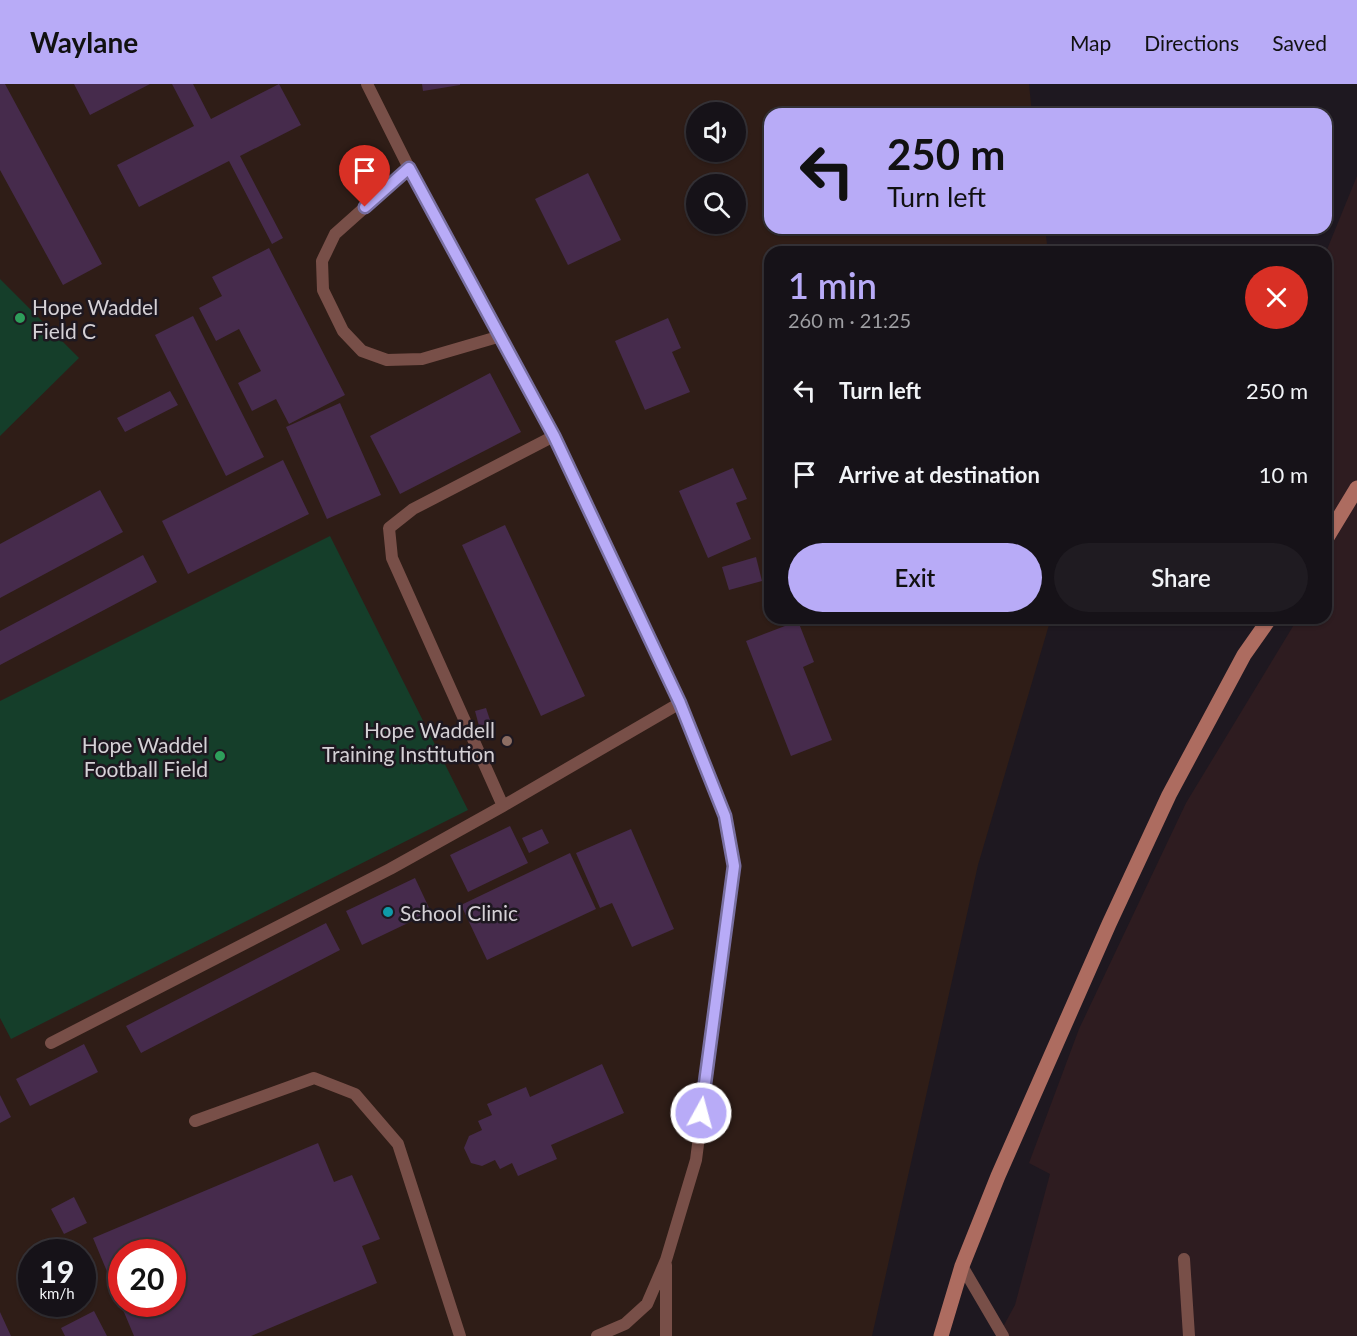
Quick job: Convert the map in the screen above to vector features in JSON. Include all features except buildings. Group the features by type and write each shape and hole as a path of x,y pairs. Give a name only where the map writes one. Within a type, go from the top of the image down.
{"street":[{"path":"1332,529 1357,488"},
{"path":"941,1336 962,1266 1046,1063 1169,795 1244,655 1266,624"}],"lane":[{"path":"367,84 409,168 554,436 680,703 725,816 734,866 696,1160 666,1260 647,1304 626,1324 597,1336"},
{"path":"409,168 335,234 322,261 323,290 343,331 362,351 387,360 422,359 501,336"},
{"path":"503,806 392,558 389,528 413,509 554,436"},
{"path":"51,1043 390,869 680,703"},
{"path":"195,1121 314,1078 355,1094 398,1144 460,1336"},
{"path":"1184,1259 1189,1336"},
{"path":"666,1260 666,1336"},
{"path":"962,1266 1003,1336"}],"shaded area":[{"name":"Hope Waddell Training Institution","path":"0,84 1029,84 1031,108 764,108 764,234 1046,234 1047,246 764,246 764,624 1049,624 978,865 872,1336 0,1336"},
{"path":"1357,176 1357,1336 998,1336 1015,1305 1050,1174 1029,1163 1079,1029 1186,803 1294,624 1332,624 1332,246 1328,246"}],"green space":[{"name":"Hope Waddel Field C","path":"0,279 79,358 0,436"},
{"name":"Hope Waddel Football Field","path":"330,536 468,810 11,1039 0,1018 0,701"}],"place":[{"name":"Hope Waddel Field C","path":"20,318"},
{"name":"Hope Waddell Training Institution","path":"507,741"},
{"name":"Hope Waddel Football Field","path":"220,756"},
{"name":"School Clinic","path":"388,912"}],"route":[{"path":"365,207 409,168 554,436 680,703 725,816 734,866 701,1113"}]}
